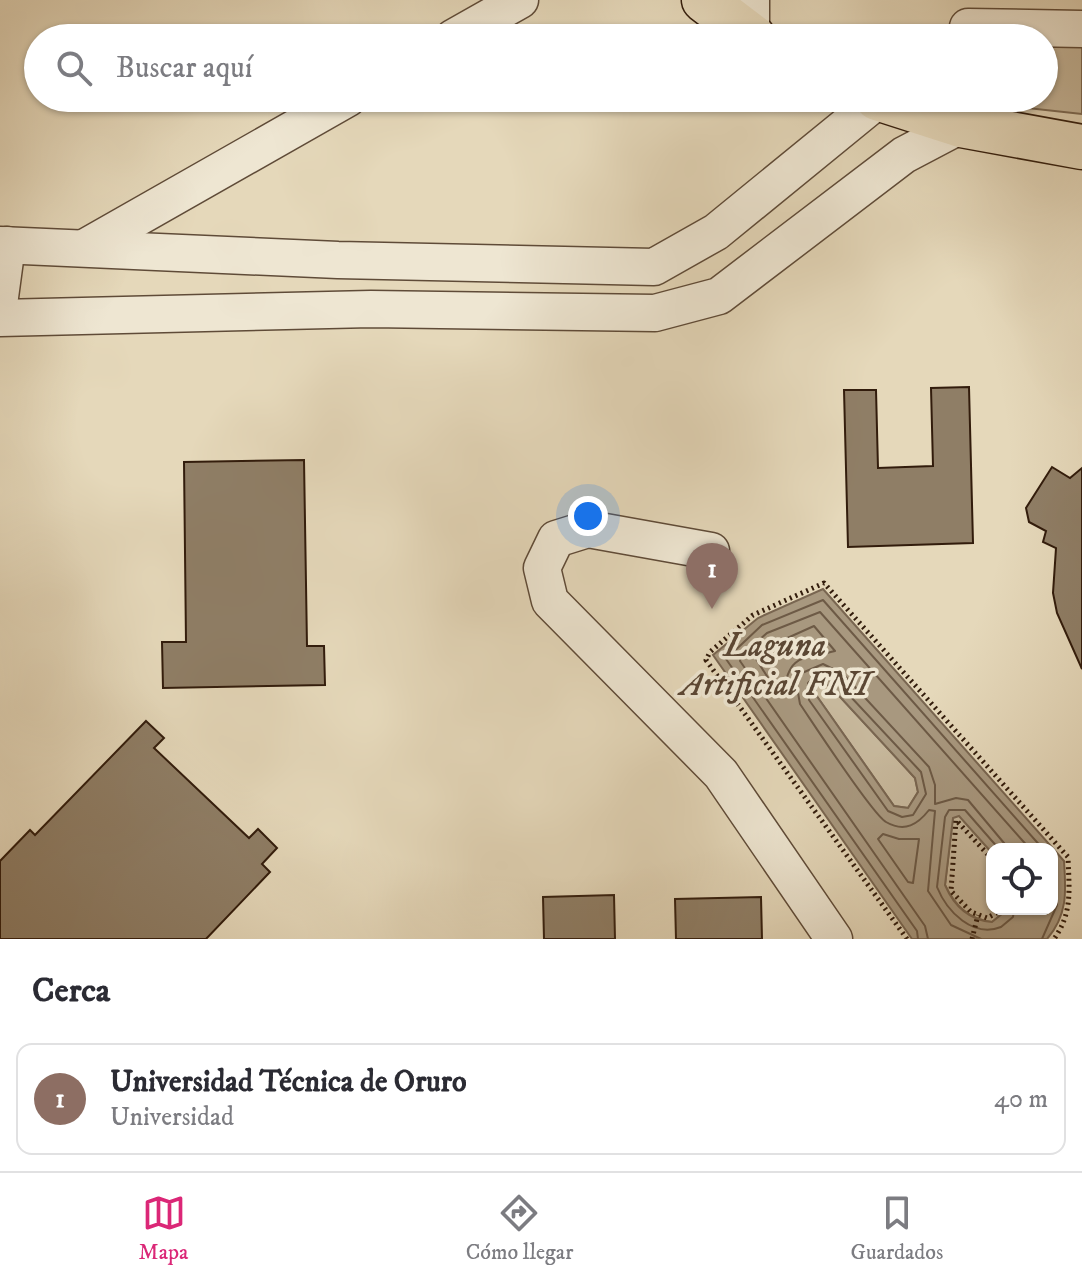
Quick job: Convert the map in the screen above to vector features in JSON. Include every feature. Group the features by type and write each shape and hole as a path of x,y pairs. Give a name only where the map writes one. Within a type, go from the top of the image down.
{"main road":[{"path":"704,0 750,24"},
{"path":"962,112 1082,147"}],"street":[{"path":"478,24 520,0"},
{"path":"1058,28 1082,29 1082,21"},
{"path":"968,22 1001,24"},
{"path":"86,247 323,112"},
{"path":"0,297 4,245 372,261 654,267 716,232 861,112"},
{"path":"0,318 371,309 655,313 719,296 962,112"},
{"path":"371,309 372,261"},
{"path":"711,551 588,529 556,539 542,568 550,601 721,774 834,939"}],"path":[{"path":"907,939 706,660 710,652 753,615 824,583 1068,857 1070,903 1066,921 1054,939"},
{"path":"986,852 956,820 949,883 951,891 978,915 994,918 997,915"},
{"path":"972,939 978,915"}],"shaded area":[{"path":"1058,42 1082,42 1082,114 1058,111"},
{"path":"822,682 831,687 915,778 918,792 908,808 894,806 816,695 816,684"},
{"path":"959,815 986,846 986,915 1001,915 992,922 976,918 964,910 945,885 953,817"}],"water":[{"name":"Laguna Artificial FNI","path":"823,589 1048,843 986,843 986,846 959,816 953,818 945,885 953,899 969,915 984,921 992,922 1001,915 1058,915 1058,854 1064,861 1065,893 1059,921 1047,939 912,939 713,655 758,618","holes":["822,682 831,687 915,778 918,792 908,808 894,806 816,695 816,684"]}],"building":[{"path":"969,387 973,543 848,547 844,390 876,390 878,468 933,466 931,388"},
{"path":"304,460 307,646 324,646 325,685 163,688 162,642 186,642 184,462"},
{"path":"1052,467 1070,478 1082,468 1082,669 1057,613 1053,593 1056,548 1043,542 1046,531 1029,522 1026,508"},
{"path":"146,721 164,738 154,748 249,838 258,829 277,848 262,864 270,872 206,939 0,939 0,861 30,830 35,835"},
{"path":"614,895 615,939 544,939 543,897"},
{"path":"761,897 762,939 676,939 675,899"}],"place":[{"name":"Universidad Técnica de Oruro","path":"712,609"}]}
